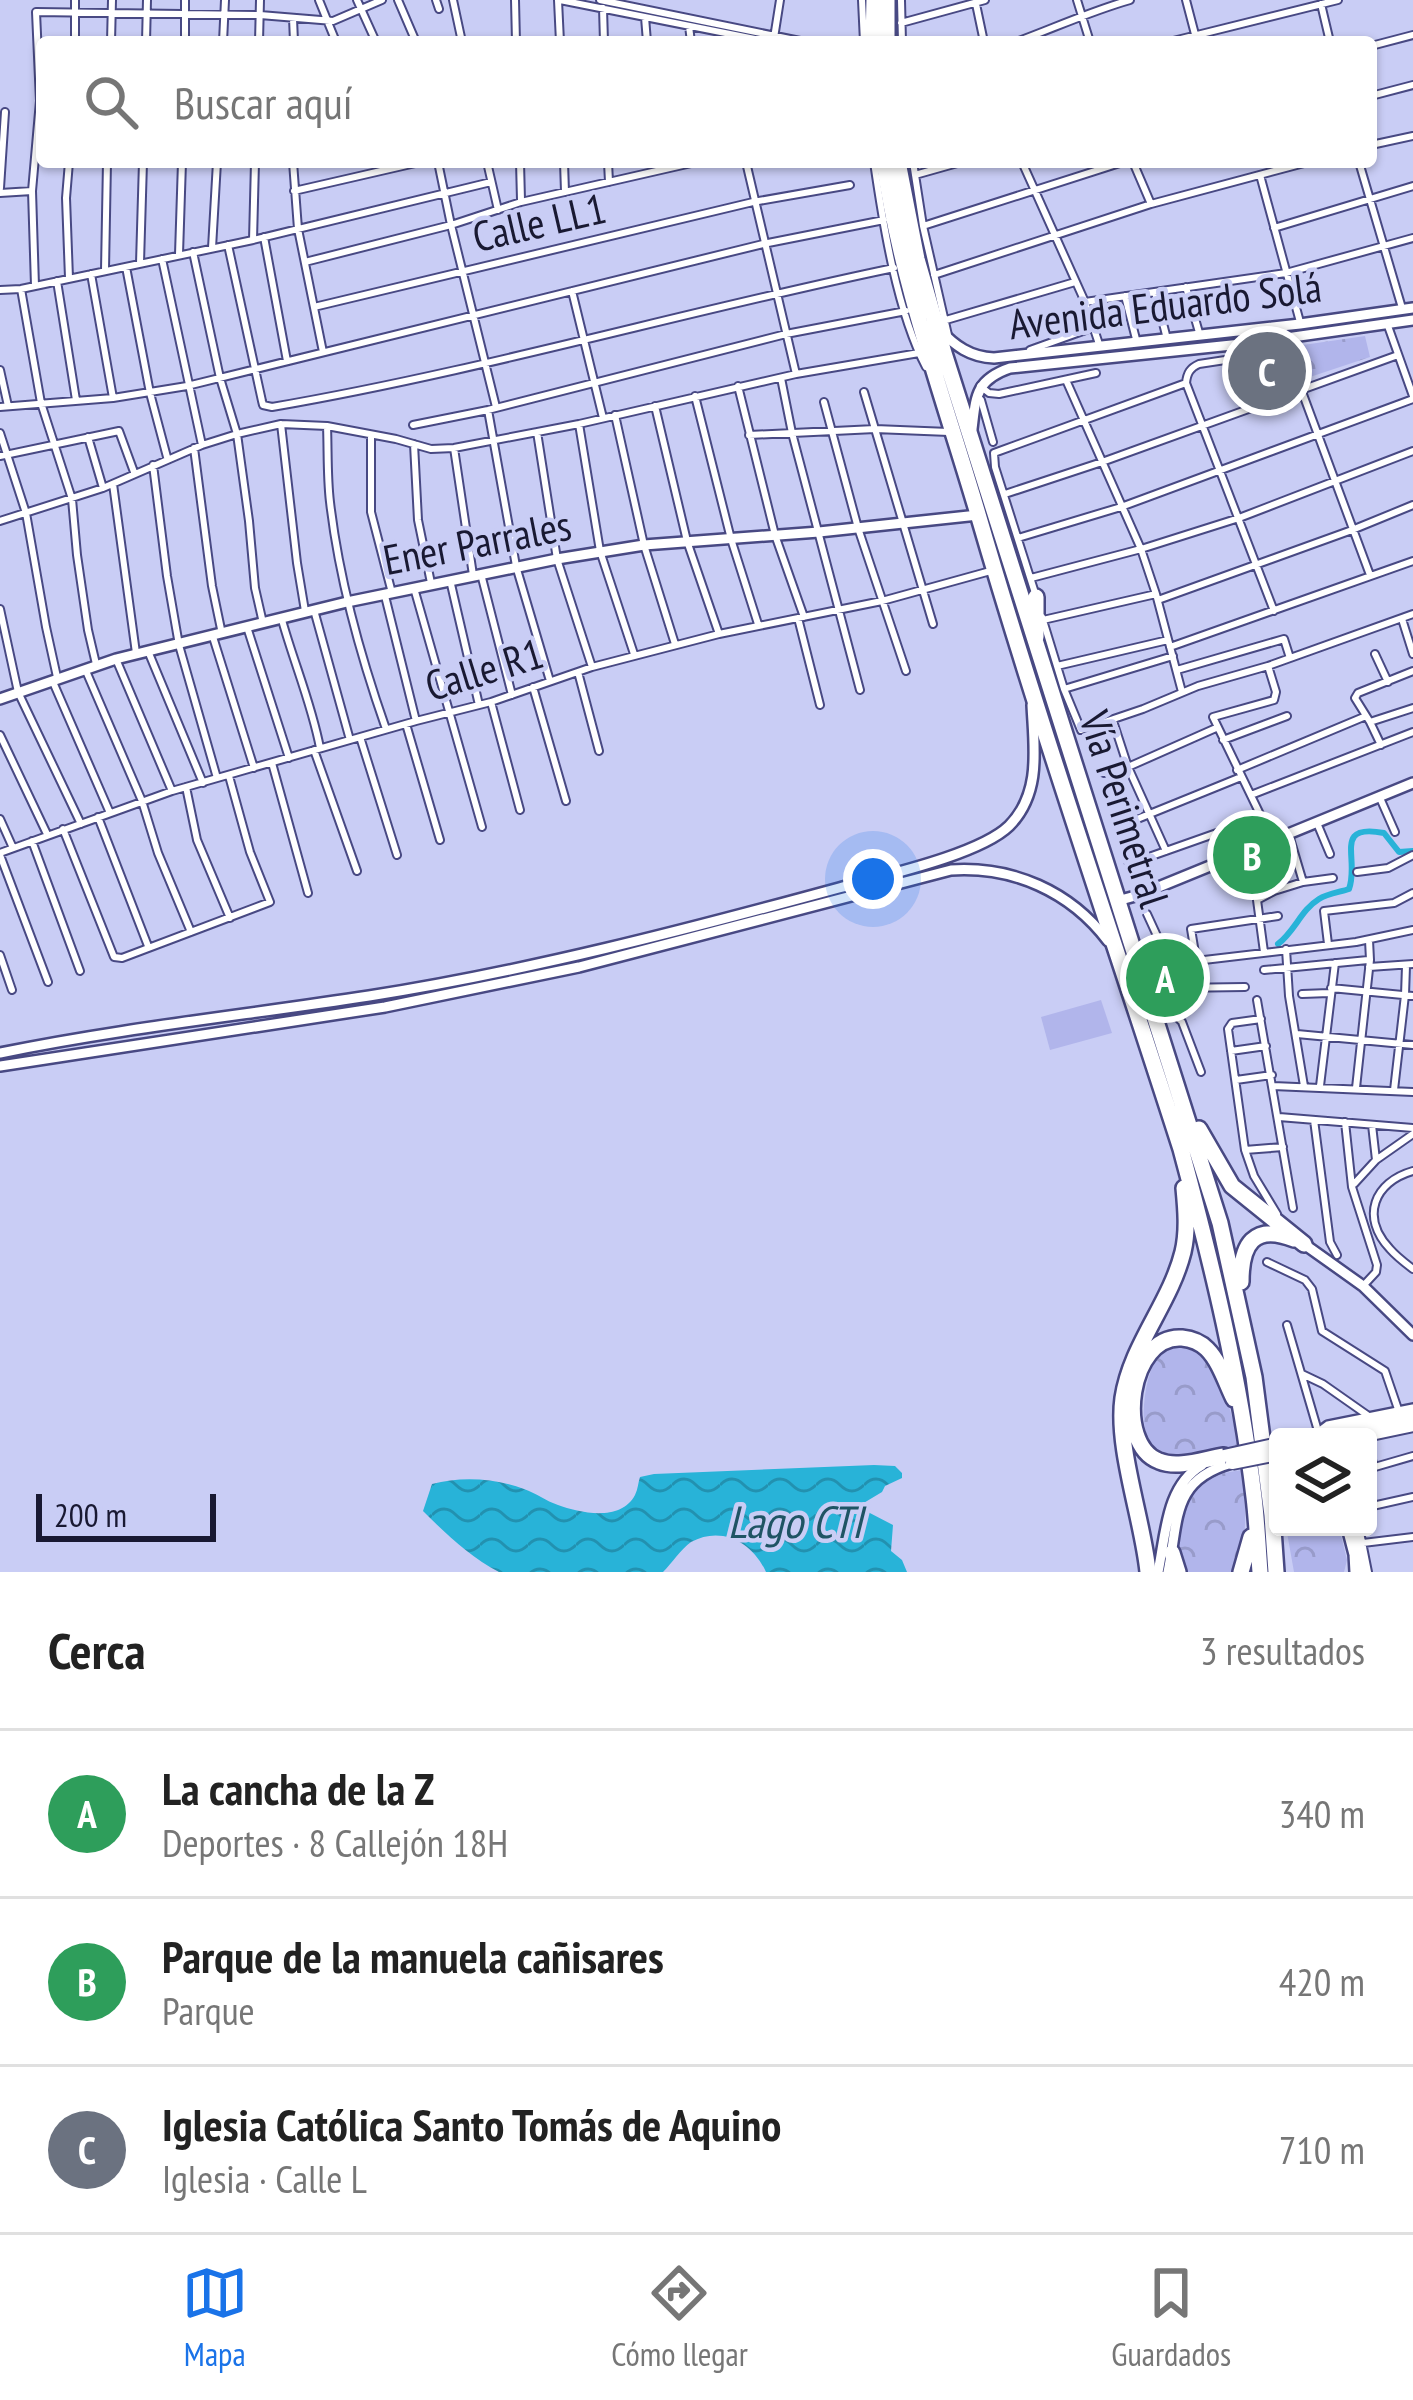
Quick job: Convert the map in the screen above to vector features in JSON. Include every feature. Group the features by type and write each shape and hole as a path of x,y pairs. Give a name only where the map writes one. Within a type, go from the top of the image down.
{"highway":[{"path":"873,36 874,0"},
{"path":"887,0 887,36"},
{"name":"Vía Perimetral","path":"885,168 904,266 942,398 1181,1149 1225,1324 1254,1498 1260,1572"},
{"name":"Vía Perimetral","path":"899,168 914,244 971,441 992,473 1035,646 1220,1223 1244,1322 1269,1492"},
{"path":"1035,646 1036,597"},
{"path":"1182,1099 1232,1186 1304,1244"},
{"path":"1148,1572 1122,1401 1131,1366 1184,1250 1181,1149"},
{"path":"1244,1322 1241,1264 1247,1246 1265,1233 1304,1244"},
{"path":"1228,1460 1174,1464 1146,1452 1133,1415 1144,1361 1167,1340 1184,1338 1201,1344 1216,1361 1242,1416"},
{"path":"1241,1572 1254,1498"},
{"name":"Vía Perimetral","path":"1273,1536 1276,1572"},
{"path":"1278,1536 1288,1572"},
{"path":"1353,1536 1357,1554 1353,1572"},
{"path":"1172,1553 1178,1572"}],"main road":[{"path":"1346,1428 1408,1412"},
{"path":"1377,1435 1413,1428"},
{"path":"1228,1460 1269,1447"},
{"path":"1228,1460 1269,1455"}],"street":[{"path":"75,0 75,36"},
{"path":"111,36 112,0"},
{"path":"146,36 147,0"},
{"path":"185,0 185,36"},
{"path":"223,36 225,0"},
{"path":"259,36 260,0"},
{"path":"319,0 333,36"},
{"path":"37,36 38,11 333,21 359,4 382,0"},
{"path":"398,0 413,36"},
{"path":"454,0 461,36"},
{"path":"514,0 516,36"},
{"path":"560,36 559,0 602,4 753,36"},
{"path":"773,36 780,0"},
{"path":"862,0 864,36"},
{"path":"902,0 902,36"},
{"path":"1081,0 1097,9"},
{"path":"1081,0 1088,36"},
{"path":"1032,36 1130,0"},
{"path":"1186,0 1195,36"},
{"path":"1203,36 1338,0"},
{"path":"901,23 979,1 983,36"},
{"path":"1321,2 1329,36"},
{"path":"359,4 373,36"},
{"path":"602,4 727,36"},
{"path":"602,4 604,36"},
{"path":"645,17 647,36"},
{"path":"293,18 294,36"},
{"path":"689,26 690,36"},
{"path":"1377,44 1413,35"},
{"path":"1377,94 1413,85"},
{"path":"5,112 0,190 32,191"},
{"path":"1377,145 1413,136"},
{"path":"34,286 36,151"},
{"path":"68,168 69,278"},
{"path":"105,269 107,168"},
{"path":"140,263 143,168"},
{"path":"179,254 182,168"},
{"path":"212,248 217,168"},
{"path":"253,240 255,168"},
{"path":"293,168 298,229 323,352"},
{"path":"293,191 386,168"},
{"path":"439,168 485,364 516,566 550,681"},
{"path":"488,168 498,210"},
{"path":"520,168 521,202"},
{"path":"564,168 565,192"},
{"path":"608,168 609,182"},
{"path":"655,168 655,172"},
{"path":"305,262 521,202 671,168"},
{"path":"747,168 796,374"},
{"name":"Vía Perimetral","path":"875,168 906,311 919,353 942,398"},
{"name":"Vía Perimetral","path":"914,168 943,334"},
{"path":"915,176 941,168"},
{"path":"1024,168 1085,302 1100,347"},
{"path":"923,226 1105,168"},
{"path":"1136,168 1151,204"},
{"path":"934,275 1151,204 1285,168"},
{"path":"1360,168 1382,247 1408,309"},
{"path":"1259,175 1300,324"},
{"path":"0,290 253,240 491,182"},
{"name":"Calle LL1","path":"314,307 753,202 850,185"},
{"path":"1274,228 1413,186"},
{"path":"0,370 4,407 150,393 763,244 884,220"},
{"path":"264,237 287,361"},
{"path":"1085,302 1286,273 1413,238"},
{"path":"228,245 263,405 272,407 485,364 775,292 894,268"},
{"path":"194,252 220,378 237,434 263,623"},
{"path":"161,259 198,447 218,635 254,768"},
{"path":"126,267 150,393 168,458"},
{"path":"91,274 112,398"},
{"path":"57,281 76,400"},
{"path":"943,334 1075,281"},
{"path":"1186,287 1200,336"},
{"path":"21,289 41,404 72,499 90,666 191,932"},
{"path":"572,291 603,418"},
{"path":"1155,292 1167,339"},
{"path":"1125,296 1137,343"},
{"name":"Avenida Eduardo Solá","path":"943,334 979,357 1009,357 1408,309"},
{"path":"413,425 786,334 906,311"},
{"name":"Avenida Eduardo Solá","path":"971,441 978,392 996,372 1010,368 1251,343 1413,320"},
{"path":"1018,538 1121,507 1413,398 1410,377 1388,324"},
{"path":"1009,357 1094,327"},
{"path":"1249,330 1251,343"},
{"path":"1288,338 1301,389 1370,575"},
{"path":"1274,611 1186,383 1192,367 1199,364 1292,350"},
{"path":"0,521 103,488 198,447 281,424 328,426 431,449 454,448 796,374 919,353"},
{"path":"992,473 1102,462 1398,356"},
{"path":"993,442 978,392 999,394 1096,373"},
{"path":"781,378 860,690"},
{"path":"1066,380 1141,549 1182,692"},
{"path":"1186,383 996,451 992,473 1081,730 1413,614"},
{"path":"738,386 820,706"},
{"path":"864,392 933,624"},
{"path":"695,396 730,539 758,626"},
{"path":"824,402 858,528 906,671"},
{"path":"655,406 687,542 718,634"},
{"path":"615,415 644,545 675,644"},
{"path":"281,424 297,563 350,740"},
{"path":"579,424 600,551 634,655"},
{"path":"328,426 329,501 347,602 386,729"},
{"path":"749,435 875,429 953,433"},
{"path":"4,455 121,431 134,472"},
{"path":"537,432 556,559 592,667"},
{"path":"0,433 26,513 54,678 110,813"},
{"path":"371,435 371,512 411,722 440,840"},
{"path":"88,436 103,488"},
{"path":"414,444 418,520 431,584"},
{"path":"454,448 477,574 512,694"},
{"path":"1031,578 1239,518 1413,451"},
{"path":"153,465 179,645 217,779"},
{"path":"113,484 142,652 203,783"},
{"path":"1043,620 1157,597 1413,505"},
{"name":"Ener Parrales","path":"0,699 116,658 516,566 644,545 979,515"},
{"path":"1064,689 1413,561"},
{"name":"Calle R1","path":"0,854 172,790 491,702 634,655 882,601 994,570"},
{"path":"450,580 479,705"},
{"path":"414,588 482,827"},
{"path":"0,609 18,692 80,824"},
{"path":"282,618 314,714 317,749 357,871"},
{"path":"1402,619 1413,654"},
{"path":"247,627 289,758"},
{"path":"1177,670 1284,639 1291,658"},
{"path":"1057,666 1170,647"},
{"path":"1376,654 1388,682"},
{"path":"116,658 172,790"},
{"path":"1268,666 1274,700 1214,716 1271,837"},
{"path":"1381,745 1356,695 1413,671"},
{"path":"578,672 599,751"},
{"path":"784,909 998,836 1029,796 1034,759 1030,682"},
{"path":"533,687 566,801"},
{"path":"491,702 520,810"},
{"path":"1262,817 1129,864 1120,826 1368,719 1413,708"},
{"path":"1222,740 1287,716"},
{"path":"1113,720 1128,767 1166,851"},
{"path":"1104,773 1216,728"},
{"path":"1251,795 1413,732"},
{"path":"0,735 48,835"},
{"path":"360,737 397,855"},
{"path":"272,763 308,893"},
{"path":"64,829 114,957 122,958 270,900 250,852 229,776"},
{"path":"1117,901 1412,783"},
{"path":"1222,860 1412,783"},
{"path":"186,787 197,840 230,919"},
{"path":"1380,799 1395,832"},
{"path":"98,817 148,946"},
{"path":"0,819 13,848"},
{"path":"1317,823 1330,854"},
{"path":"1289,834 1303,882"},
{"path":"32,841 80,971"},
{"path":"0,854 48,982"},
{"path":"1357,872 1388,868 1413,855"},
{"path":"0,1066 362,1010 579,967 936,872 982,870 1027,880 1054,893 1106,938 1124,970"},
{"path":"1264,952 1258,898 1303,882 1333,878"},
{"path":"1328,944 1324,911 1394,903 1413,893"},
{"path":"1147,914 1170,964 1174,988 1168,1006 1182,1022 1201,1072"},
{"path":"1196,959 1191,929 1278,916"},
{"path":"0,1053 360,998 712,928"},
{"path":"1170,964 1369,940 1413,929"},
{"path":"1356,1088 1369,940"},
{"path":"1286,949 1304,1086"},
{"path":"0,955 13,990"},
{"path":"1320,1086 1334,963"},
{"path":"1264,970 1334,963 1409,965 1409,996 1394,1090"},
{"path":"1174,988 1245,986"},
{"path":"1302,994 1331,990 1409,996"},
{"path":"1257,1000 1293,1208"},
{"path":"1261,1019 1229,1024 1231,1051 1245,1150 1260,1187 1289,1232"},
{"path":"1296,1034 1413,1045"},
{"path":"1231,1051 1266,1046"},
{"path":"1235,1080 1272,1075"},
{"path":"1273,1086 1413,1092"},
{"path":"1277,1117 1413,1131"},
{"path":"1314,1120 1330,1242 1336,1255"},
{"path":"1345,1122 1352,1187 1376,1265 1376,1272 1363,1286"},
{"path":"1372,1125 1376,1160"},
{"path":"1352,1187 1376,1160 1413,1131"},
{"path":"1245,1150 1282,1148"},
{"path":"1413,1171 1387,1183 1374,1206 1377,1228 1388,1248 1413,1269"},
{"path":"1304,1244 1363,1286 1413,1334"},
{"path":"1267,1262 1305,1280 1312,1289 1322,1331 1385,1371 1408,1412 1325,1428"},
{"path":"1287,1325 1313,1428"},
{"path":"1301,1374 1370,1417"},
{"path":"1377,1466 1413,1456"},
{"path":"1168,1572 1186,1490 1202,1474 1228,1460"},
{"path":"1158,1572 1179,1485 1195,1469 1228,1460"},
{"path":"1377,1505 1413,1497"},
{"path":"1358,1536 1368,1572"},
{"path":"1363,1543 1413,1538"}],"green space":[{"path":"1365,336 1370,357 1307,378 1296,346"},
{"path":"1101,1000 1112,1033 1050,1050 1041,1017"},
{"path":"1165,1342 1203,1349 1225,1396 1237,1446 1186,1457 1159,1451 1150,1442 1145,1396 1150,1372"},
{"path":"1242,1470 1245,1521 1237,1572 1185,1572 1179,1538 1190,1499 1209,1479"},
{"path":"1288,1536 1341,1536 1347,1560 1344,1572 1294,1572"}],"water":[{"name":"Lago CTI","path":"895,1466 902,1473 902,1478 862,1504 893,1525 891,1551 907,1572 766,1572 745,1545 714,1535 691,1542 663,1572 499,1572 468,1552 423,1511 432,1484 455,1480 501,1482 567,1508 600,1513 629,1504 640,1477 654,1474"}],"waterway":[{"path":"1278,944 1313,904 1349,889 1351,846 1358,833 1384,833 1399,852 1413,851"}],"place":[{"name":"Iglesia Católica Santo Tomás de Aquino","path":"1267,371"},
{"name":"Parque de la manuela cañisares","path":"1252,855"},
{"name":"La cancha de la Z","path":"1165,978"}]}
